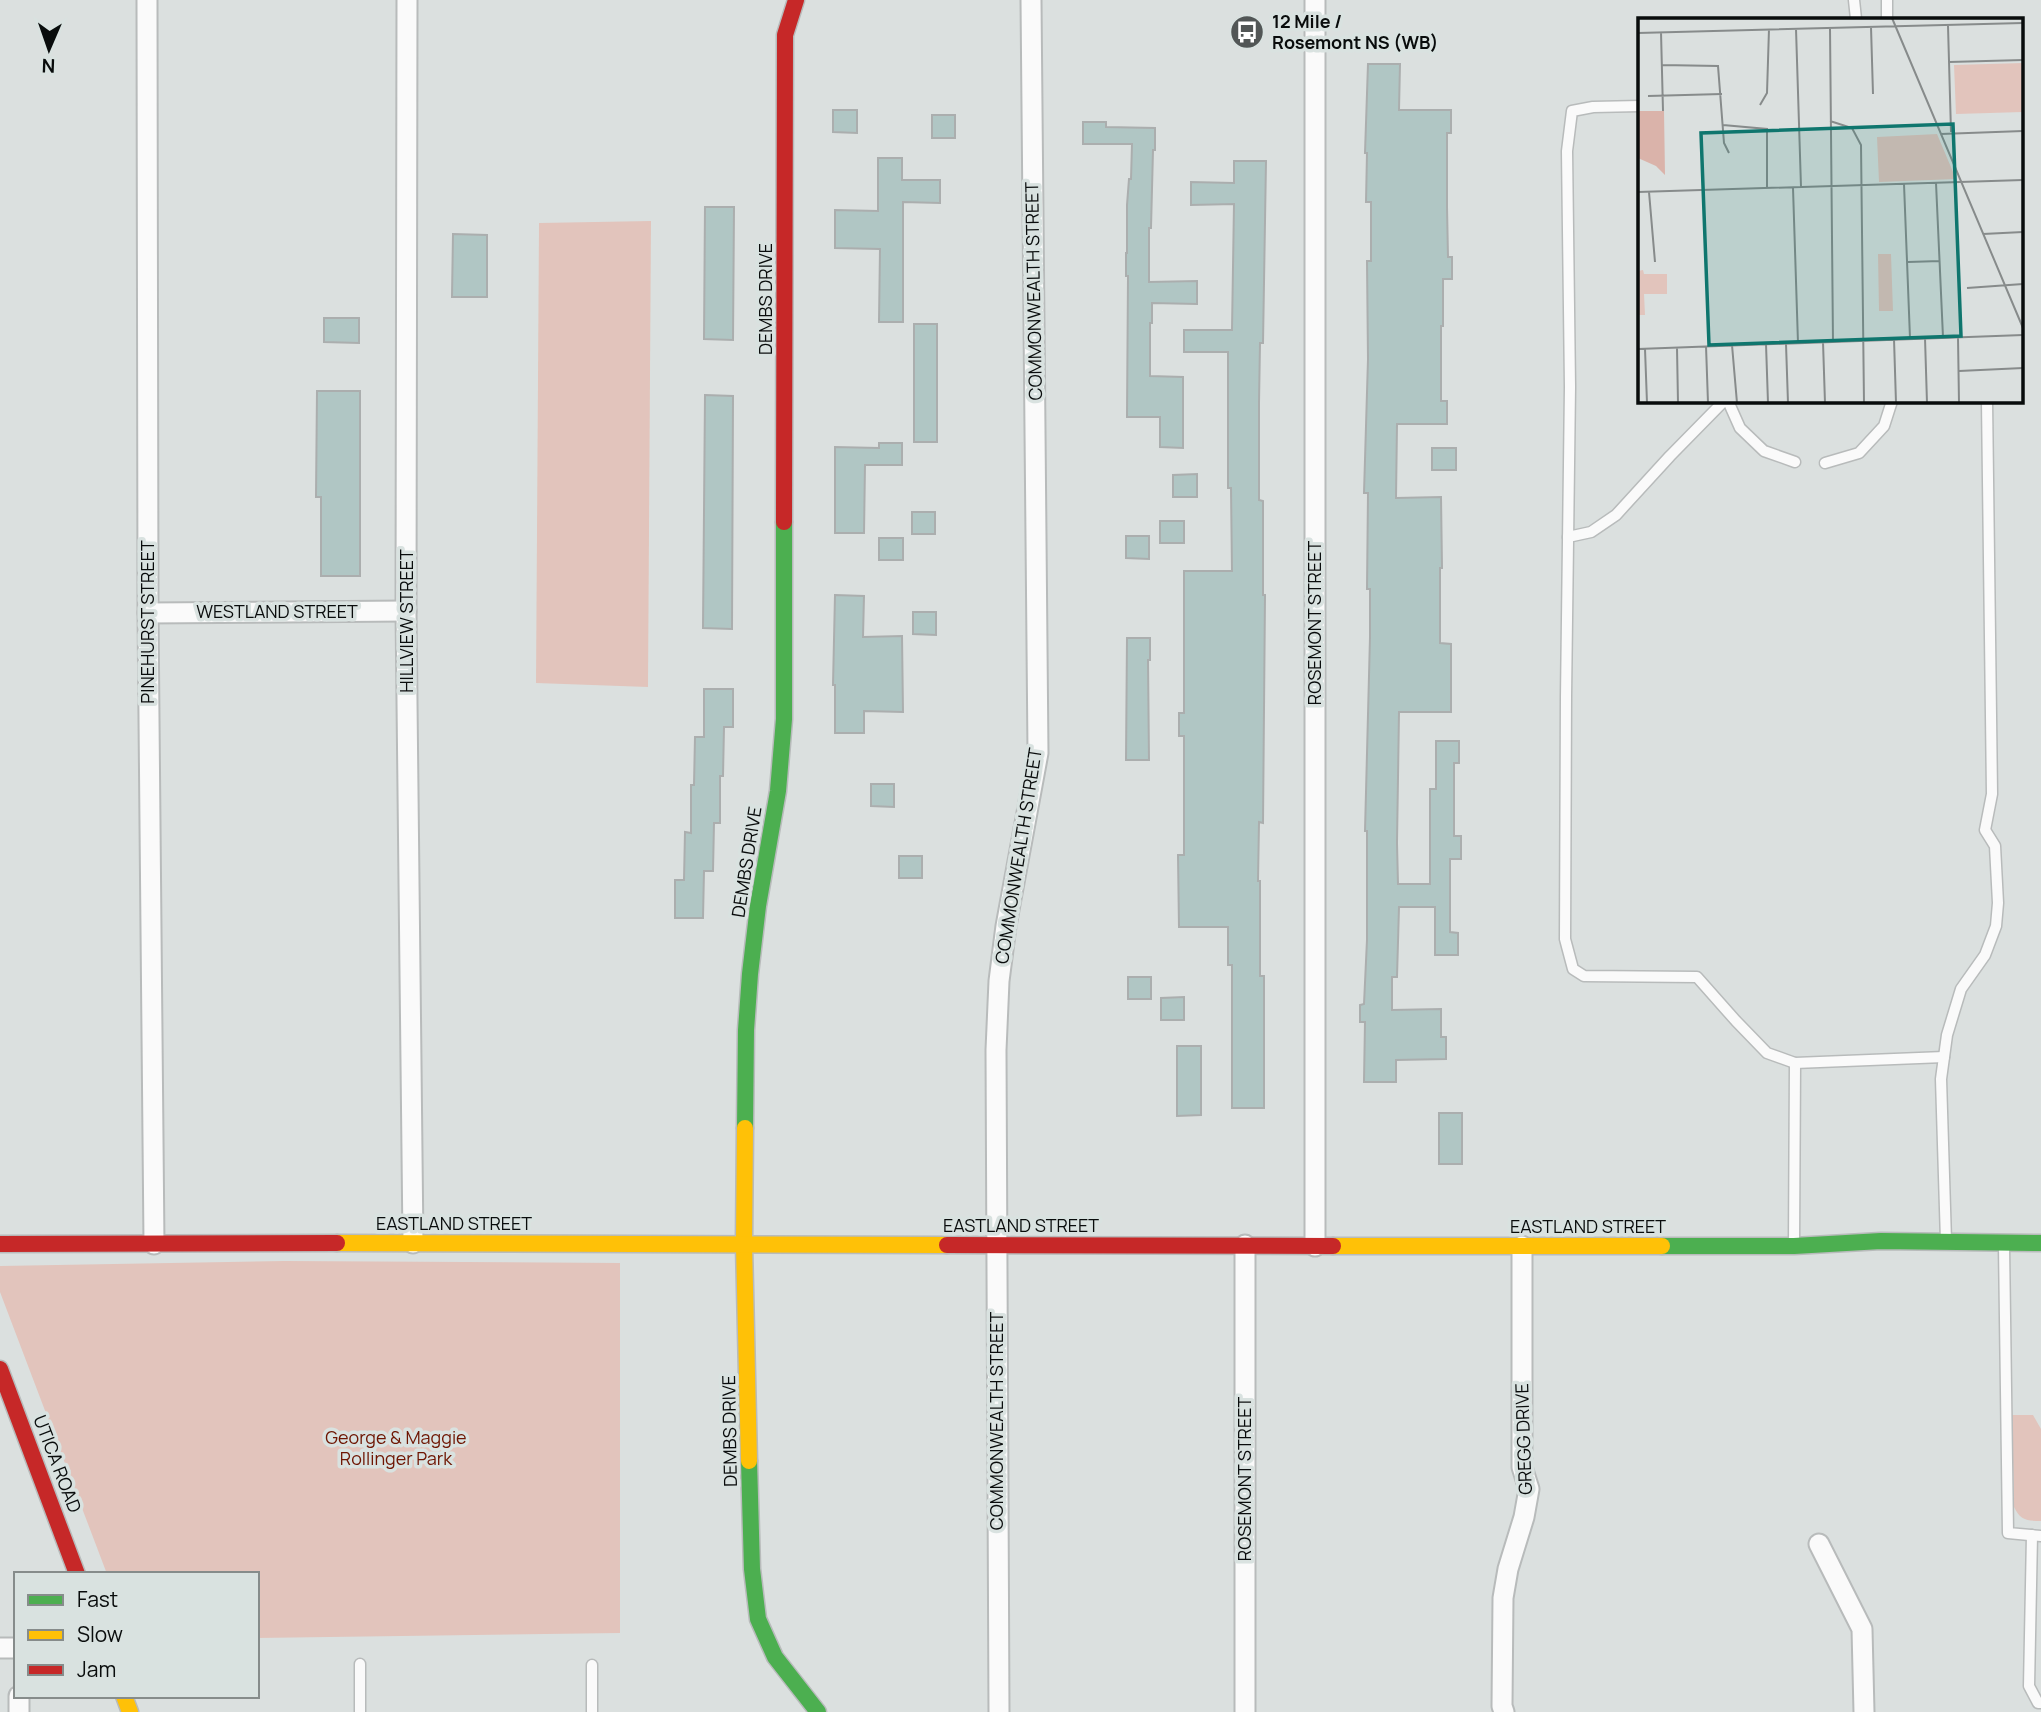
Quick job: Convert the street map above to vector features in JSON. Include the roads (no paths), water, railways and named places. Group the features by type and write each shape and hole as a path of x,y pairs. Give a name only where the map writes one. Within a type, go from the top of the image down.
{"street":[{"name":"PINEHURST STREET","path":"147,0 148,612 154,1244"},
{"name":"HILLVIEW STREET","path":"407,0 406,611 413,1243"},
{"name":"DEMBS DRIVE","path":"796,0 785,35 784,719 778,791 758,906 750,974 745,1083 744,1245 752,1569 758,1619 768,1645 788,1677 818,1712"},
{"name":"COMMONWEALTH STREET","path":"999,1712 996,1050 999,981 1006,926 1038,753 1031,0"},
{"name":"ROSEMONT STREET","path":"1315,0 1315,1246"},
{"name":"WESTLAND STREET","path":"148,612 406,611"},
{"name":"EASTLAND STREET","path":"0,1244 1794,1247 1881,1241 2041,1242"},
{"name":"ROSEMONT STREET","path":"1245,1245 1245,1712"},
{"name":"GREGG DRIVE","path":"1504,1712 1503,1598 1529,1489 1522,1467 1522,1246"},
{"name":"UTICA ROAD","path":"0,1369 77,1572"},
{"path":"1819,1544 1862,1629 1864,1712"}],"lane":[{"path":"1854,0 1856,18"},
{"path":"1887,0 1887,18"},
{"path":"1638,106 1593,107 1572,111 1567,151 1570,387 1565,939 1573,970 1584,976 1697,976 1735,1021 1767,1053 1795,1063 1944,1057"},
{"path":"1568,537 1591,533 1616,515 1725,402"},
{"path":"1727,402 1740,428 1764,451 1795,462"},
{"path":"1825,463 1859,453 1884,426 1892,402"},
{"path":"1946,1241 1941,1079 1947,1035 1961,989 1985,955 1996,926 1998,903 1995,846 1985,830 1992,794 1987,402"},
{"path":"1794,1247 1795,1063"},
{"path":"2004,1242 2008,1533 2036,1535 2029,1686 2038,1703 2041,1703"},
{"path":"360,1664 360,1712"},
{"path":"592,1665 592,1712"}],"place":[{"name":"12 Mile / Rosemont NS (WB)","path":"1247,32"}],"park label":[{"name":"George & Maggie Rollinger Park","path":"396,1448"}]}
